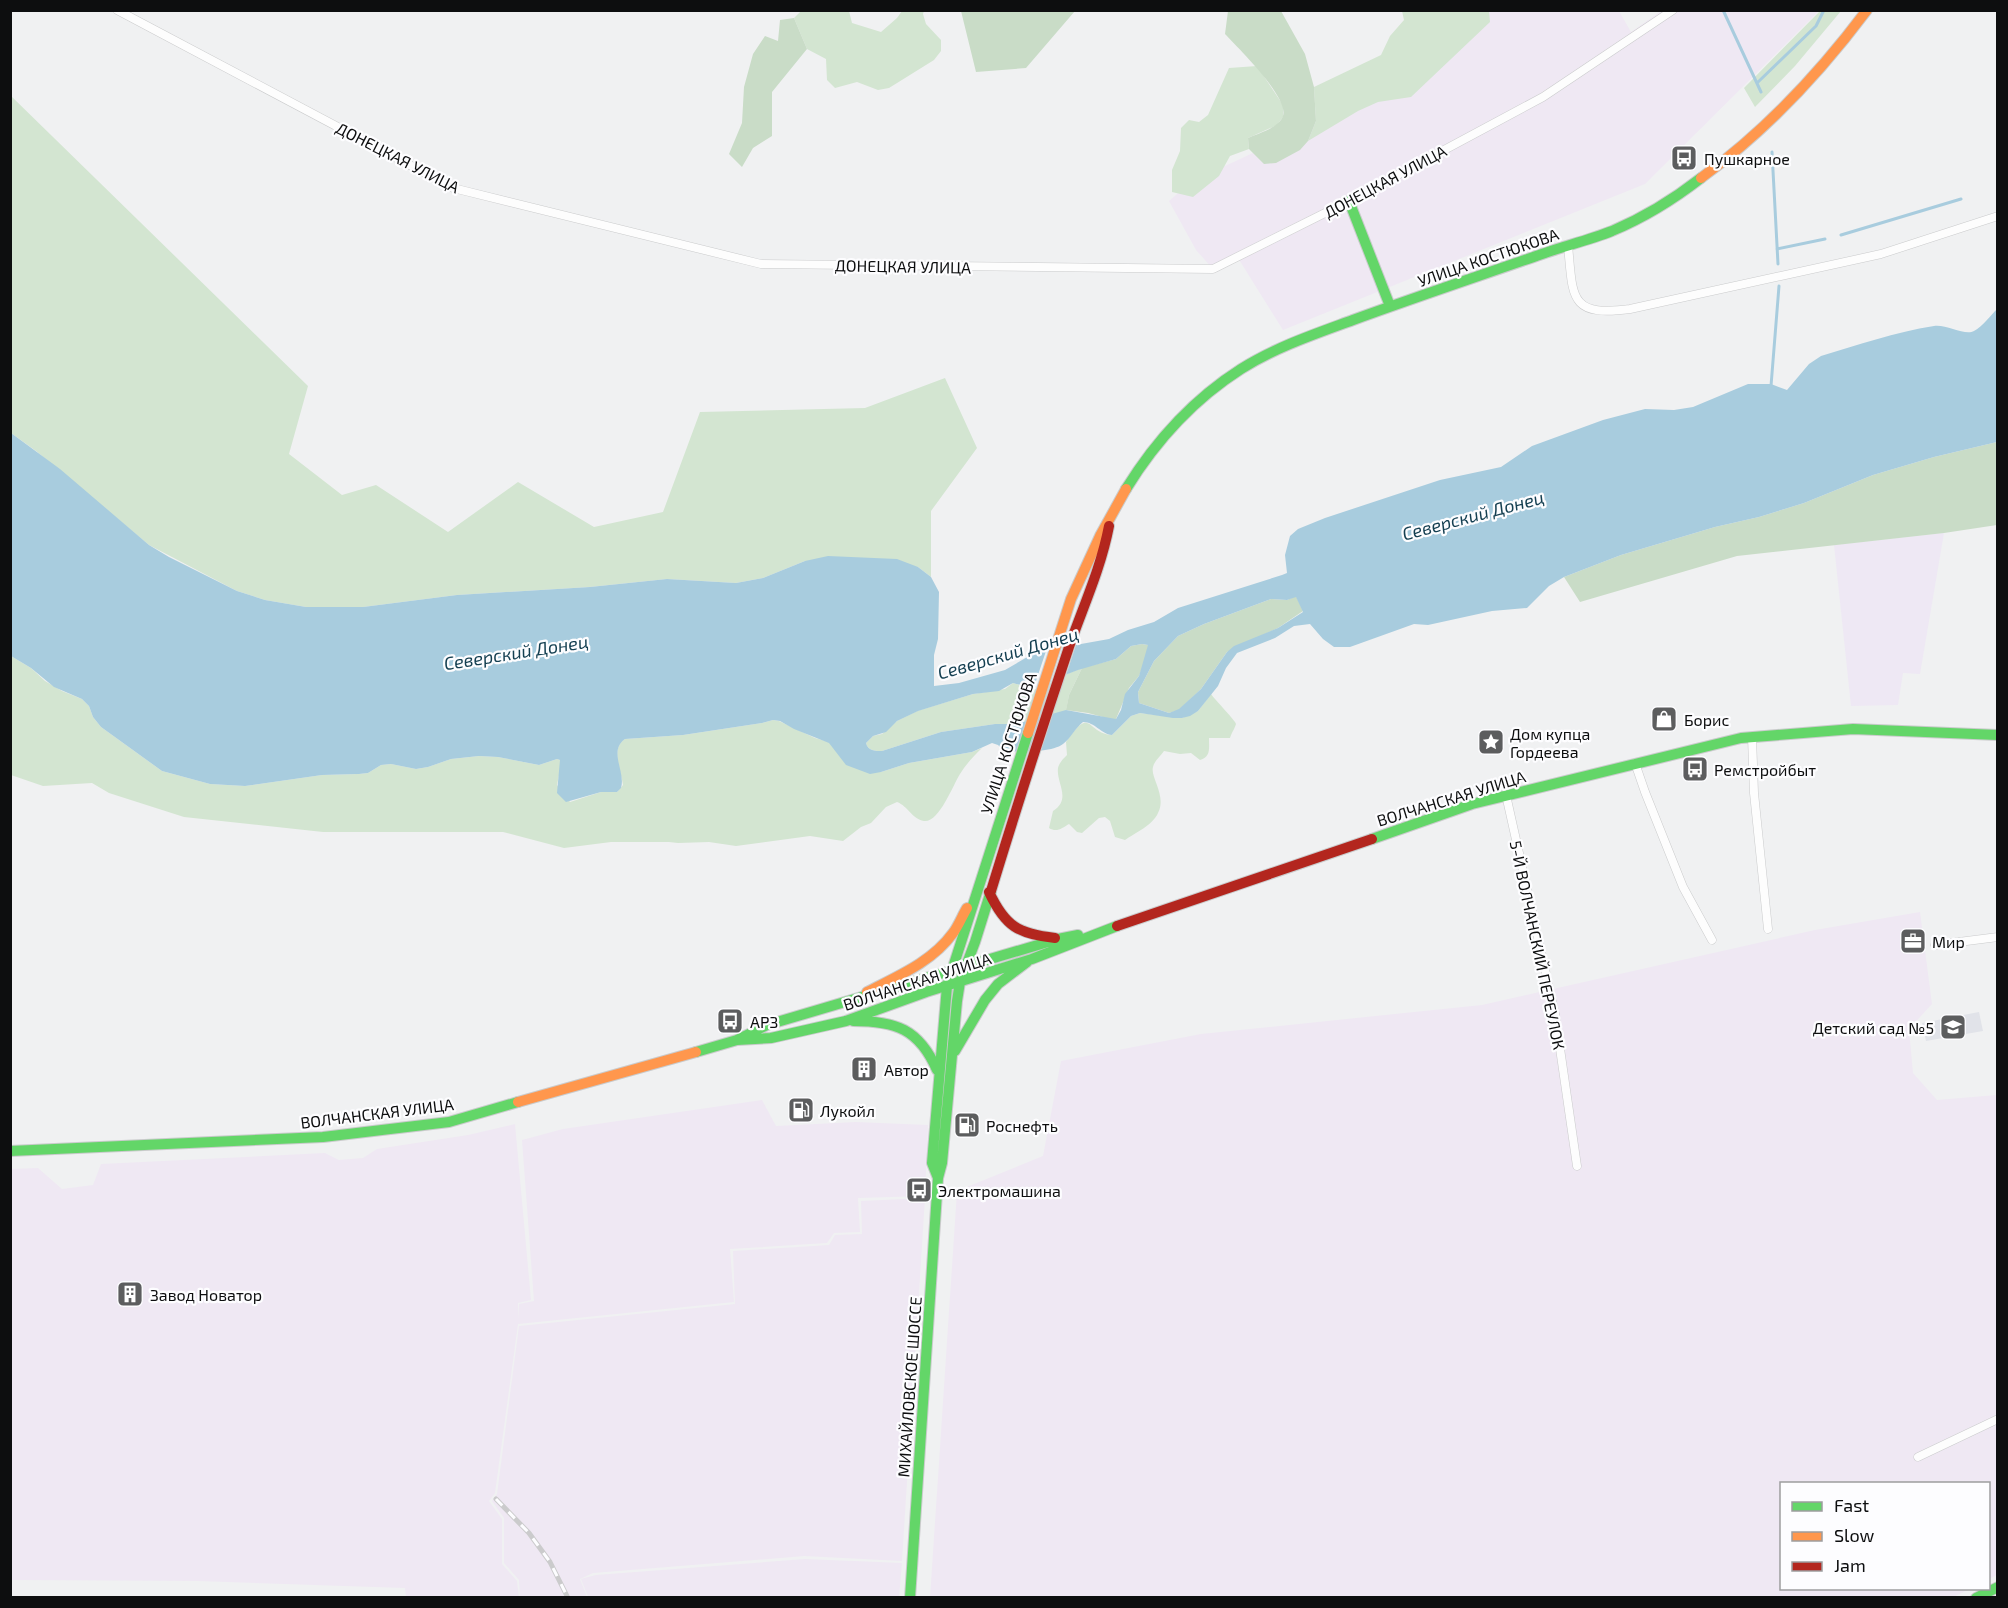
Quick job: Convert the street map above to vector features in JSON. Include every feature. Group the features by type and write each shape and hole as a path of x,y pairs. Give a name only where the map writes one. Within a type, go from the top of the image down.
{"main road":[{"name":"УЛИЦА КОСТЮКОВА","path":"947,986 1071,599 1091,551 1111,514 1135,473 1169,431 1197,403 1228,378 1264,356 1300,339 1615,230 1661,206 1722,163 1754,137 1808,84 1867,10"},
{"path":"1349,201 1390,306"},
{"name":"УЛИЦА КОСТЮКОВА","path":"967,966 1021,791 1084,603 1103,556 1111,514"},
{"name":"ВОЛЧАНСКАЯ УЛИЦА","path":"736,1040 771,1038 846,1021 1032,959 1103,931 1472,804 1635,763 1752,737 1854,729 1998,735"},
{"path":"848,1001 927,959 954,932 981,881"},
{"path":"989,892 996,909 1008,925 1026,934 1058,939"},
{"name":"ВОЛЧАНСКАЯ УЛИЦА","path":"10,1151 323,1137 449,1122 736,1040 767,1025 1058,939 1103,931"},
{"path":"952,1057 990,993 1008,976 1032,959"},
{"name":"МИХАЙЛОВСКОЕ ШОССЕ","path":"910,1598 938,1178 942,1163 960,982 967,966"},
{"name":"МИХАЙЛОВСКОЕ ШОССЕ","path":"938,1178 932,1163 947,986"},
{"path":"846,1021 878,1020 897,1025 912,1033 927,1047 938,1074"},
{"path":"1976,1598 1998,1587"}],"street":[{"name":"ДОНЕЦКАЯ УЛИЦА","path":"117,10 453,188 761,264 1213,269 1349,201 1543,97 1673,10"},
{"path":"1568,245 1571,282 1576,299 1589,309 1605,312 1630,309 1788,276 1881,254 1998,216"},
{"path":"1752,737 1754,793 1768,929"},
{"path":"1635,763 1683,887 1712,940"},
{"name":"5-Й ВОЛЧАНСКИЙ ПЕРЕУЛОК","path":"1506,795 1555,1014 1577,1166"},
{"path":"1935,945 1998,937"},
{"path":"1918,1457 1998,1419"}],"shaded area":[{"path":"1491,11 1619,11 1631,32 1661,11 1819,11 1645,184 1283,330 1238,258 1213,269 1196,250 1169,201 1191,182 1432,69 1480,18"},
{"path":"1944,533 1920,674 1903,673 1898,705 1851,706 1834,545"},
{"path":"1920,912 1932,1004 1909,1029 1913,1073 1937,1100 1997,1095 1997,1575 1990,1578 1990,1482 1780,1482 1780,1590 1968,1590 1951,1598 930,1598 957,1191 1043,1156 1061,1061 1201,1034 1482,1005 1815,930"},
{"name":"Детский сад №5","path":"1979,1012 1983,1031 1926,1041 1922,1023"},
{"path":"762,1100 776,1126 856,1122 928,1125 925,1196 858,1198 860,1232 834,1233 827,1243 730,1249 734,1302 518,1324 495,1493 489,1501 502,1519 502,1564 517,1581 519,1597 406,1597 405,1588 198,1581 11,1580 11,1169 38,1168 62,1189 93,1185 101,1164 325,1153 339,1160 363,1158 377,1149 468,1135 515,1124 531,1300 518,1303 518,1319 519,1304 534,1301 522,1140 563,1129"},
{"path":"925,1198 902,1561 804,1556 593,1573 580,1579 587,1597 520,1597 519,1580 504,1563 504,1518 492,1501 497,1494 519,1326 735,1304 733,1251 829,1245 835,1235 862,1234 861,1201"},
{"path":"805,1559 902,1563 899,1597 588,1597 581,1579 596,1575"}],"green space":[{"path":"961,10 1075,11 1026,68 976,72"},
{"path":"801,11 849,11 852,23 881,32 902,11 924,11 926,24 941,40 941,51 934,60 889,88 878,90 857,82 835,88 827,80 826,59 807,49 794,18"},
{"path":"1228,11 1281,11 1305,54 1314,87 1316,121 1308,141 1300,150 1276,163 1264,164 1249,149 1248,138 1277,124 1283,116 1283,108 1271,85 1225,34"},
{"path":"1402,11 1489,11 1490,22 1411,97 1378,102 1358,111 1308,141 1316,121 1314,87 1381,55 1390,36 1404,20"},
{"path":"1820,11 1841,11 1795,66 1755,107 1744,88"},
{"path":"794,18 807,49 772,92 772,136 753,148 742,167 729,154 742,123 744,87 753,54 765,36 778,41 780,20"},
{"path":"1257,66 1283,105 1283,117 1277,125 1248,138 1249,149 1230,156 1219,176 1193,197 1172,192 1172,170 1180,151 1181,128 1189,120 1199,122 1208,115 1229,68"},
{"path":"10,95 308,386 289,454 342,495 376,485 448,532 518,482 594,527 663,512 700,412 865,408 945,378 977,448 931,511 931,577 918,567 805,561 763,578 736,583 667,579 590,587 457,595 363,607 306,607 265,600 237,591 149,545 11,433"},
{"path":"1997,442 1997,525 1737,556 1580,602 1564,577 1621,555 1804,503 1873,475"},
{"path":"1296,596 1303,611 1278,628 1227,652 1201,689 1179,710 1169,713 1139,703 1138,692 1154,661 1178,636 1271,599 1287,600"},
{"path":"1148,645 1148,653 1139,676 1129,688 1116,719 1066,710 1069,695 1082,668 1116,659 1131,646"},
{"path":"11,656 31,668 45,681 82,699 89,706 93,717 101,727 162,771 210,784 245,786 322,775 359,774 368,773 381,765 391,764 416,769 451,759 479,756 498,757 539,765 557,759 560,760 561,765 557,785 570,802 601,792 617,792 623,785 617,754 618,748 625,739 683,735 773,720 829,742 881,772 909,763 972,752 982,748 965,767 940,810 930,820 920,820 897,802 886,807 871,823 861,827 843,841 810,836 736,846 709,842 611,842 564,848 503,832 323,832 184,817 109,793 92,783 43,786 11,775"},
{"path":"1082,668 1069,695 1066,711 1016,724 995,724 941,732 882,751 874,751 867,746 866,743 873,736 882,734 897,721 917,711 973,694 1005,689 1013,683 1031,688"},
{"path":"1211,694 1236,724 1230,738 1209,738 1208,754 1200,760 1191,753 1180,754 1164,751 1153,767 1160,794 1160,807 1156,817 1148,825 1125,840 1115,837 1110,821 1105,817 1099,818 1082,833 1077,832 1069,824 1057,830 1049,828 1053,811 1062,801 1058,774 1061,761 1067,755 1066,742 1080,725 1089,724 1112,735 1131,716 1140,713 1182,718 1198,711"}],"water":[{"name":"Северский Донец","path":"1997,309 1997,442 1873,475 1804,503 1621,555 1564,577 1549,586 1527,608 1492,611 1428,625 1414,624 1350,647 1334,647 1323,639 1310,624 1294,626 1275,638 1237,653 1226,668 1218,686 1198,711 1190,716 1173,718 1140,713 1131,716 1112,735 1083,722 1063,744 1044,750 1005,752 992,743 972,752 909,763 870,774 846,765 829,743 773,720 683,735 625,739 618,749 621,788 617,792 601,792 566,802 557,793 560,760 557,759 539,765 498,757 479,756 451,759 416,769 391,764 381,765 368,773 359,774 322,775 245,786 210,784 162,771 101,727 93,717 89,706 82,699 54,687 31,668 11,656 11,433 60,469 149,545 169,557 237,591 265,600 306,607 363,607 457,595 590,587 667,579 736,583 763,578 805,561 828,556 897,559 918,567 931,577 939,592 934,686 959,683 1005,670 1036,652 1109,639 1154,622 1178,608 1287,573 1285,555 1290,536 1298,529 1325,518 1440,480 1501,467 1532,446 1603,420 1645,409 1674,410 1693,407 1748,384 1771,384 1787,390 1809,364 1821,356 1891,335 1934,326 1974,331","holes":["1296,597 1303,612 1278,628 1234,646 1227,652 1201,689 1179,709 1169,713 1139,703 1138,692 1154,661 1178,636 1271,599 1287,600","1148,645 1139,676 1125,694 1116,719 1066,710 1016,724 995,724 941,732 882,751 874,751 867,746 866,743 873,736 886,732 897,721 918,711 973,694 999,691 1013,683 1031,688 1078,670 1116,659 1131,646"]}],"pier":[{"path":"1077,642 1065,678 1033,690 1047,648"}],"waterway":[{"path":"1723,10 1761,92"},
{"path":"1757,83 1816,26 1824,10"},
{"path":"1772,152 1778,264"},
{"path":"1841,235 1961,199"},
{"path":"1777,249 1825,239"},
{"path":"1771,386 1779,286"}],"railway":[{"path":"496,1499 529,1533 550,1562 568,1598"}],"traffic: fast":[{"path":"1126,489 1163,438 1177,423 1207,394 1254,361 1353,320 1612,231 1658,208 1701,178"},
{"path":"1349,201 1390,306"},
{"path":"1372,839 1472,804 1741,738 1853,729 1998,735"},
{"path":"938,1178 932,1163 947,986 1028,733"},
{"path":"910,1598 938,1178 942,1163 957,1001 960,982 991,891"},
{"path":"737,1040 771,1038 846,1021 926,992 1032,959 1117,926"},
{"path":"696,1052 737,1040 767,1025 1078,935"},
{"path":"955,1051 985,1000 998,984 1027,962"},
{"path":"853,1021 882,1023 904,1030 922,1045 937,1070"},
{"path":"10,1151 323,1137 449,1122 518,1102"},
{"path":"1976,1598 1998,1587"}],"traffic: slow":[{"path":"1701,178 1748,141 1811,79 1867,10"},
{"path":"1028,733 1071,599 1100,536 1126,489"},
{"path":"867,992 914,967 935,952 953,933 967,908"},
{"path":"518,1102 696,1052"}],"traffic: jam":[{"path":"991,891 1059,677 1097,572 1109,526"},
{"path":"1117,926 1372,839"},
{"path":"989,892 1001,913 1014,926 1031,934 1055,938"}],"place":[{"name":"Пушкарное","path":"1684,158"},
{"name":"Борис","path":"1664,719"},
{"name":"Дом купца Гордеева","path":"1491,742"},
{"name":"Ремстройбыт","path":"1695,769"},
{"name":"Мир","path":"1913,941"},
{"name":"АРЗ","path":"730,1021"},
{"name":"Детский сад №5","path":"1953,1027"},
{"name":"Автор","path":"864,1069"},
{"name":"Лукойл","path":"801,1110"},
{"name":"Роснефть","path":"967,1125"},
{"name":"Электромашина","path":"919,1190"},
{"name":"Завод Новатор","path":"130,1294"}]}
